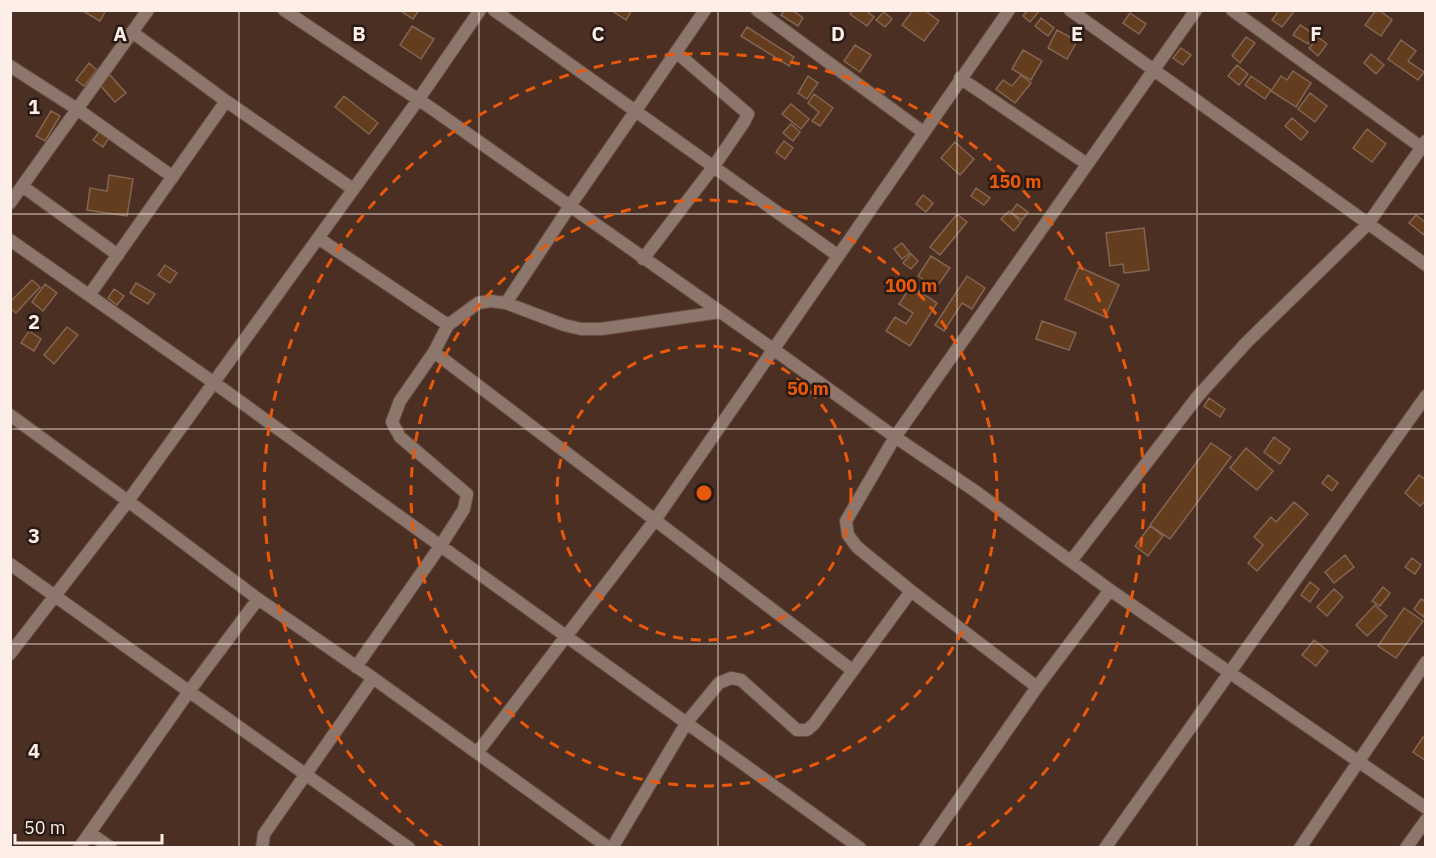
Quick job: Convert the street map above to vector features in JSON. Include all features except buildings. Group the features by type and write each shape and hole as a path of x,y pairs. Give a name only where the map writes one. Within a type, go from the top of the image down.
{"street":[{"path":"10,203 148,10"},
{"path":"285,10 570,206 895,437 975,491 1110,590 1425,808"},
{"path":"10,654 128,501 418,100 480,10"},
{"path":"494,10 837,255"},
{"path":"757,10 923,132"},
{"path":"477,753 655,520 1009,10"},
{"path":"1070,10 1425,265"},
{"path":"1038,687 857,547 848,535 846,521 895,437 1196,10"},
{"path":"1071,561 1198,396 1246,342 1368,224 1423,144 1232,10"},
{"path":"506,303 705,11"},
{"path":"132,32 226,101 353,189"},
{"path":"643,259 714,166 748,114 676,52"},
{"path":"10,66 77,109 172,177"},
{"path":"960,78 1087,164"},
{"path":"90,294 226,101"},
{"path":"22,186 118,255"},
{"path":"318,238 448,326"},
{"path":"10,240 90,294 860,848"},
{"path":"356,667 441,546 464,509 467,494 400,437 392,422 400,400 434,352 448,326 478,303 490,301 506,303 581,329 720,312"},
{"path":"434,352 852,670"},
{"path":"1105,848 1425,396"},
{"path":"10,415 258,599 611,848 687,722 718,683 731,678 741,680 797,730 807,730 814,724 911,591"},
{"path":"10,564 409,848"},
{"path":"926,848 1038,687 1110,590"},
{"path":"79,848 190,690 258,599"},
{"path":"1300,848 1424,669"},
{"path":"262,848 264,834 373,678"},
{"path":"1406,848 1425,820"},
{"path":"90,832 111,848"}]}
